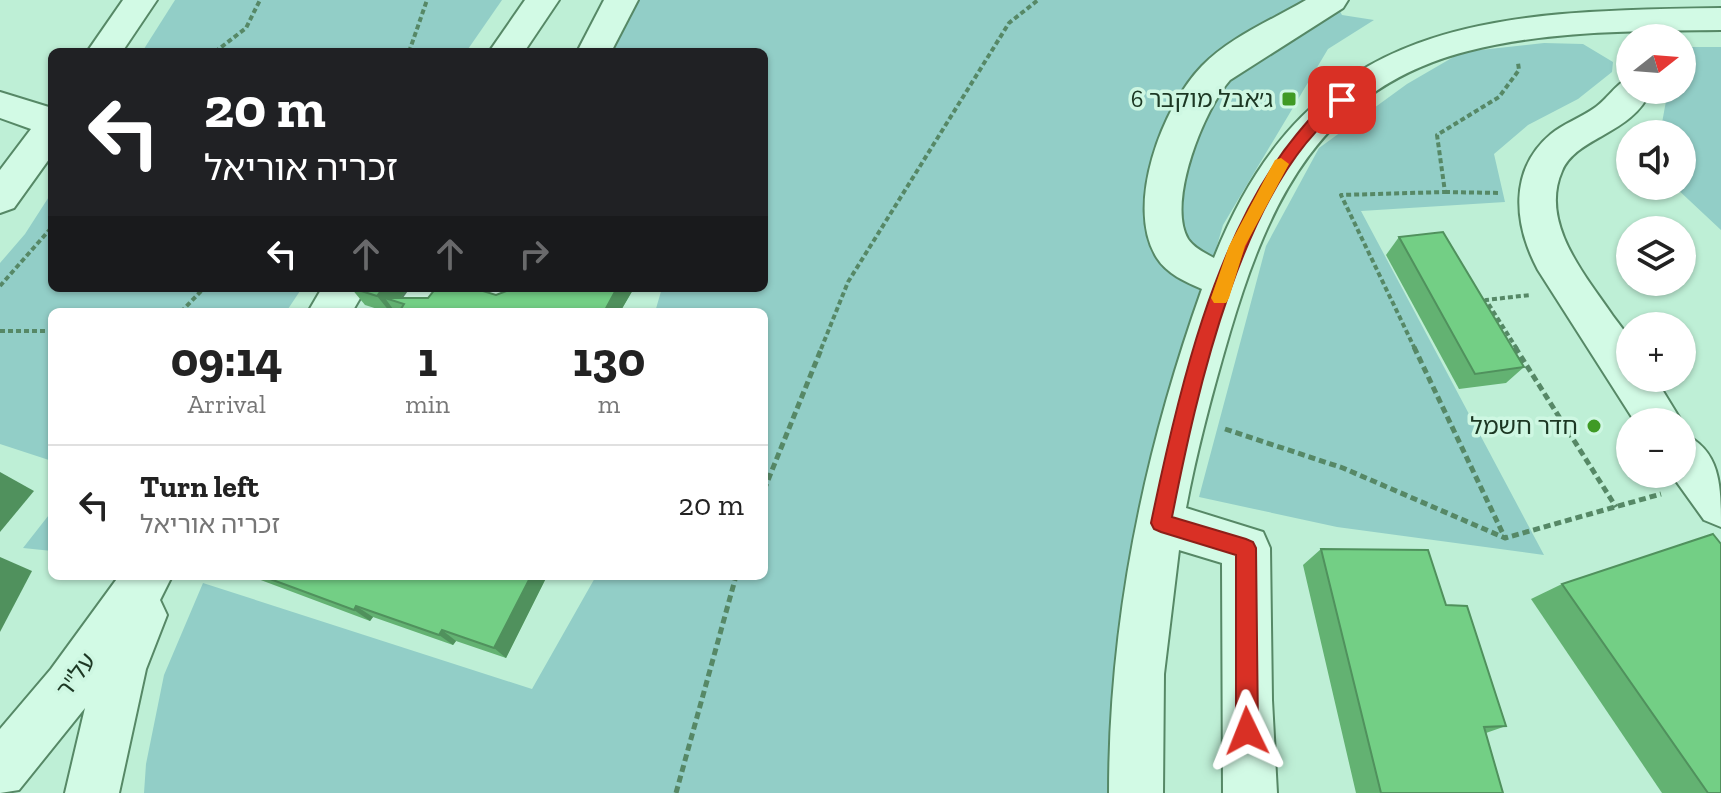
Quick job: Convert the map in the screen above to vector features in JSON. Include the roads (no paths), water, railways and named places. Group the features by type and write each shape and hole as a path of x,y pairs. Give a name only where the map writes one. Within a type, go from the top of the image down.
{"street":[{"path":"107,48 140,0"},
{"path":"509,48 542,0"},
{"path":"596,48 621,0"},
{"path":"1225,282 1181,258 1168,240 1162,206 1180,126 1215,73 1331,0"},
{"path":"1678,24 1721,19"},
{"path":"1136,793 1134,754 1145,623 1183,414 1237,246 1280,165 1323,113 1378,74 1423,53 1465,40 1510,32 1616,30"},
{"path":"1624,104 1563,144 1548,166 1537,193 1536,208 1540,229 1552,259 1651,408"},
{"path":"0,105 48,123"},
{"path":"0,198 48,131"},
{"path":"418,308 432,292"},
{"path":"1161,523 1246,548 1250,793"},
{"name":"על\"ר","path":"0,771 69,687 145,580"},
{"name":"על\"ר","path":"92,793 120,669 157,580"}],"place":[{"name":"ג׳אבל מוקבר 6","path":"1289,99"},
{"name":"חדר חשמל","path":"1594,426"}]}
